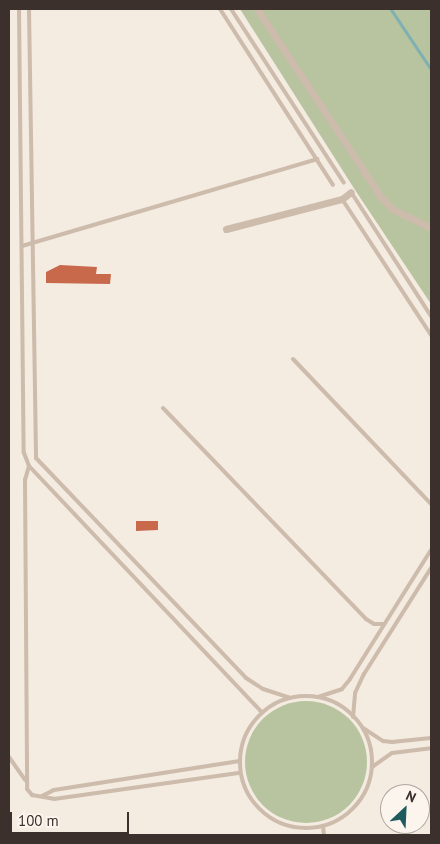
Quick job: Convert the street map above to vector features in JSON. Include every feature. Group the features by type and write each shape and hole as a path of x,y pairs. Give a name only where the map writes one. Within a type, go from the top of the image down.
{"street":[{"path":"257,9 372,185 392,209 431,228"},
{"path":"226,229 342,199 351,192"}],"lane":[{"path":"19,9 24,453 29,466 262,712"},
{"path":"29,9 36,458 246,678 263,689 290,698 316,697 342,689 431,550"},
{"path":"220,9 333,185"},
{"path":"230,9 344,183"},
{"path":"22,246 317,160"},
{"path":"351,192 431,316"},
{"path":"342,199 431,335"},
{"path":"293,358 431,504"},
{"path":"163,408 366,619 374,624 384,624"},
{"path":"26,782 25,480 29,466"},
{"path":"353,717 355,693 364,674 431,568"},
{"path":"316,697 336,704 361,726 383,741 431,738"},
{"path":"290,698 262,712 246,734 240,761 240,773 245,789 265,815 295,828 323,826 352,810 362,798 372,767 370,746 361,726"},
{"path":"372,767 392,753 431,748"},
{"path":"9,757 26,782 32,795 54,799 240,773"},
{"path":"42,796 54,790 240,761"},
{"path":"323,826 324,835"},
{"path":"312,828 312,835"}],"green space":[{"path":"240,9 431,9 431,304 357,193"},
{"path":"306,701 329,706 349,719 362,739 367,762 362,785 349,805 329,818 306,823 283,818 263,805 250,785 245,762 250,739 263,719 283,706"}],"building":[{"path":"60,265 97,267 96,274 111,274 110,284 46,283 46,272"},
{"path":"136,521 158,521 158,530 136,531"}],"waterway":[{"path":"391,9 431,69"}]}
